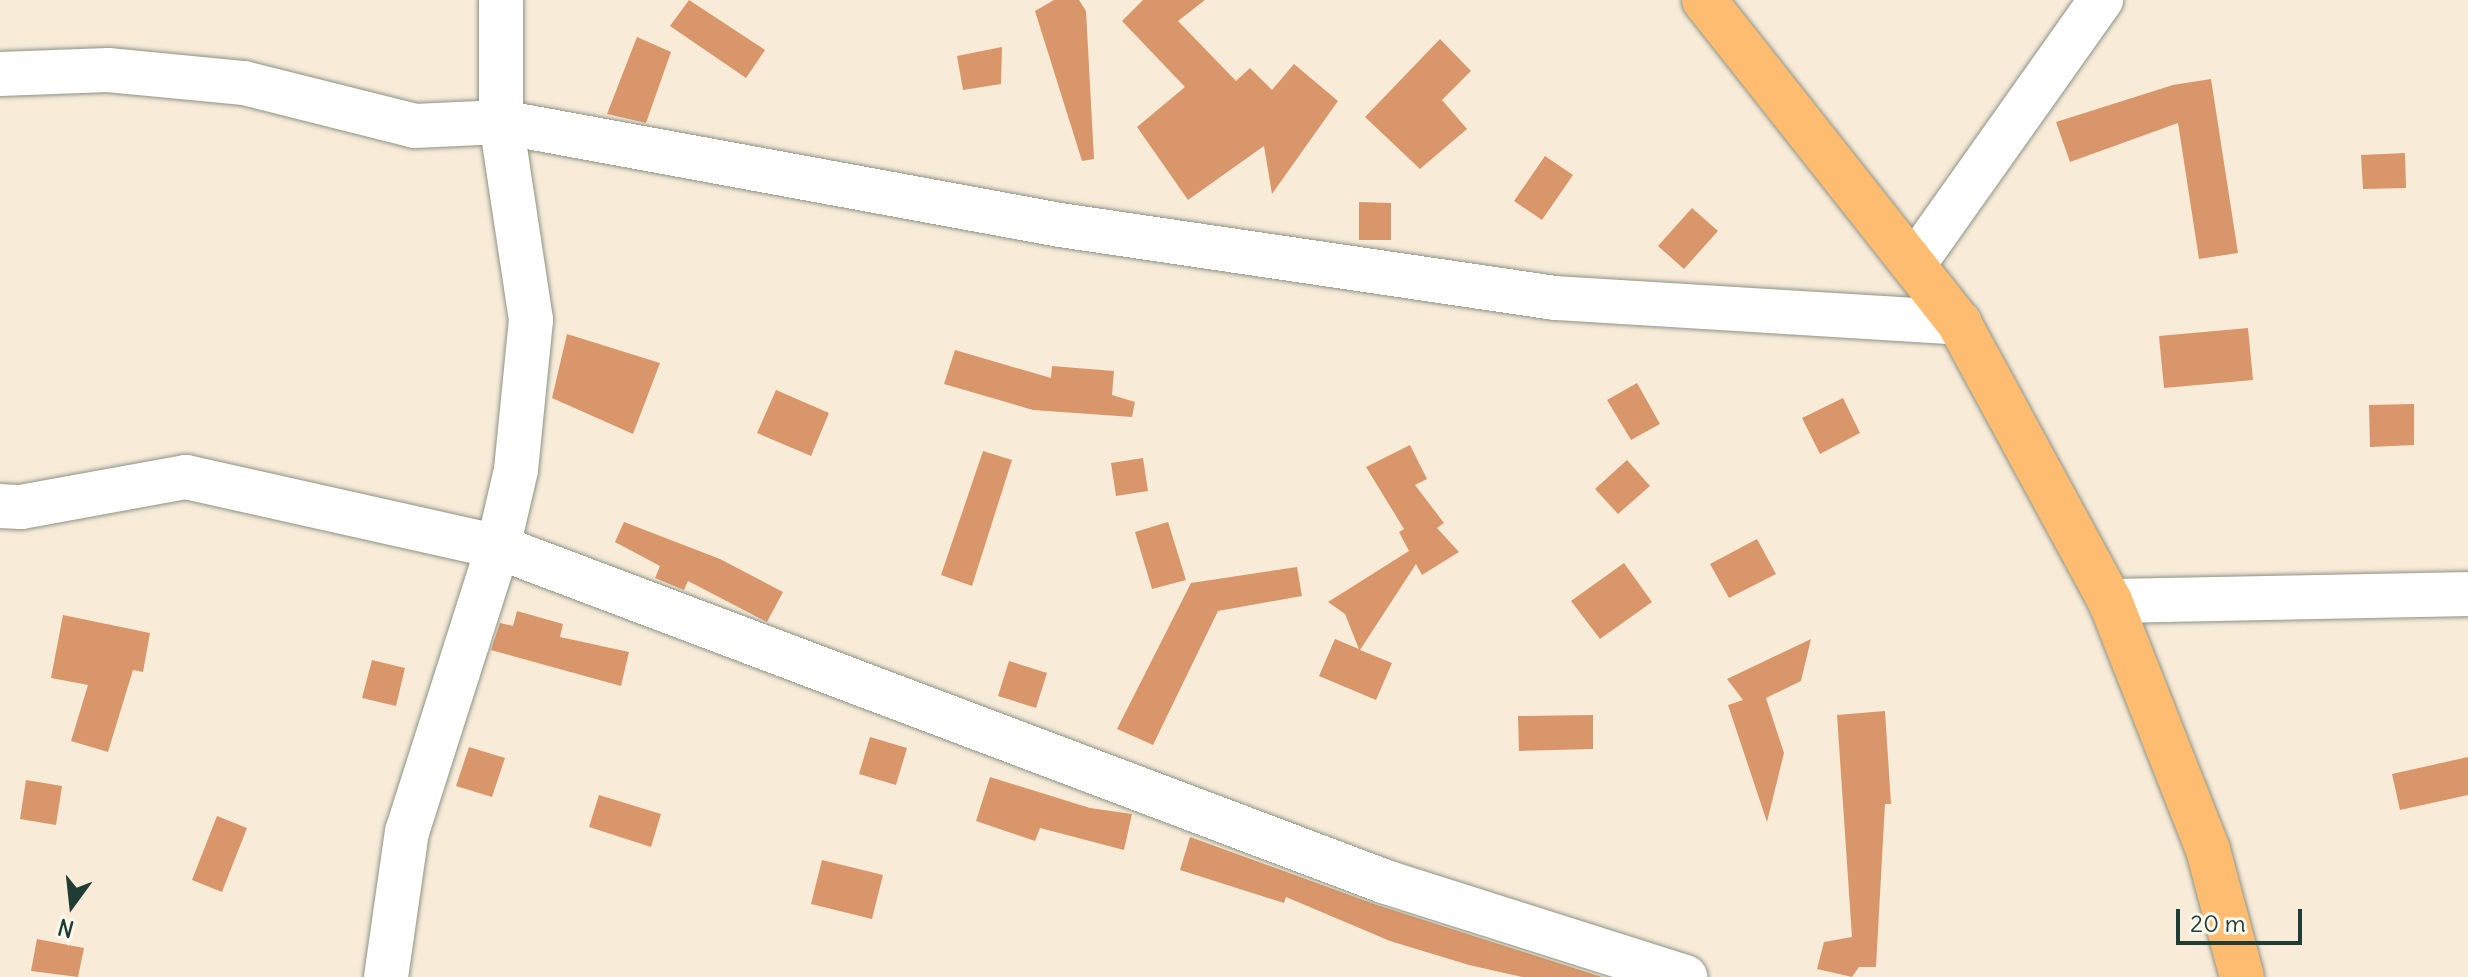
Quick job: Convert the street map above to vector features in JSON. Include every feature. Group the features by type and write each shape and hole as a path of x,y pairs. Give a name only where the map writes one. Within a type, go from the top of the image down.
{"main road":[{"path":"1704,0 1959,323 2110,601 2208,850 2242,977"}],"street":[{"path":"386,977 407,832 498,547 516,470 531,320 501,122 501,0"},
{"path":"1914,264 2097,1"},
{"path":"0,74 108,70 244,83 415,126 501,122 1060,225 1555,298 1959,323"},
{"path":"0,506 21,507 186,477 498,547 1386,882 1685,977"},
{"path":"2110,601 2468,594"}],"building":[{"path":"689,0 765,50 746,78 670,26"},
{"path":"1054,0 1079,0 1086,11 1094,159 1082,161 1035,11"},
{"path":"1143,0 1205,0 1178,21 1236,81 1250,68 1272,90 1294,64 1338,101 1272,194 1264,146 1188,200 1137,127 1185,87 1122,21"},
{"path":"637,37 671,52 646,123 607,114"},
{"path":"1440,39 1471,71 1442,100 1467,129 1420,169 1365,117"},
{"path":"1002,47 1001,84 963,90 957,56"},
{"path":"2211,79 2238,253 2199,259 2178,123 2070,162 2056,122 2173,85"},
{"path":"2405,153 2406,188 2363,189 2361,155"},
{"path":"1545,156 1573,175 1542,220 1514,201"},
{"path":"1359,202 1391,203 1391,240 1359,240"},
{"path":"1692,208 1718,231 1684,269 1658,246"},
{"path":"2248,328 2253,380 2164,388 2159,336"},
{"path":"567,334 660,363 633,434 552,398"},
{"path":"955,350 1051,378 1052,366 1114,371 1112,395 1135,402 1132,417 1033,410 944,384"},
{"path":"1637,383 1660,424 1631,440 1607,400"},
{"path":"776,390 829,413 811,456 757,433"},
{"path":"1843,398 1860,433 1820,454 1802,418"},
{"path":"2414,404 2414,445 2370,447 2369,405"},
{"path":"1410,445 1427,479 1415,485 1444,523 1437,528 1459,552 1422,575 1416,564 1360,650 1392,663 1376,700 1319,676 1335,639 1359,649 1345,614 1328,602 1409,551 1399,532 1404,529 1366,467"},
{"path":"983,451 1012,460 972,586 941,575"},
{"path":"1143,458 1148,491 1116,496 1111,463"},
{"path":"1627,460 1650,486 1618,514 1595,489"},
{"path":"624,522 720,559 783,592 767,622 688,581 684,590 655,578 660,566 615,542"},
{"path":"1168,522 1186,580 1152,589 1135,532"},
{"path":"1757,539 1776,574 1729,598 1710,564"},
{"path":"1624,563 1652,602 1600,639 1571,601"},
{"path":"1297,567 1302,596 1218,611 1153,745 1117,729 1191,583"},
{"path":"517,611 563,624 560,637 629,652 621,686 491,650 500,623 513,626"},
{"path":"63,615 150,633 143,672 133,670 108,752 71,741 88,685 51,678"},
{"path":"1811,639 1801,681 1766,698 1784,753 1767,822 1728,705 1743,700 1727,679"},
{"path":"372,660 405,668 396,706 362,698"},
{"path":"1009,661 1047,673 1036,708 998,696"},
{"path":"1885,711 1891,804 1885,804 1876,967 1859,967 1852,977 1817,969 1824,942 1852,937 1837,715"},
{"path":"1593,715 1593,749 1519,751 1518,716"},
{"path":"870,737 907,748 896,785 859,774"},
{"path":"469,747 505,758 492,797 456,786"},
{"path":"2468,757 2468,795 2400,810 2392,774"},
{"path":"990,777 1090,808 1132,814 1124,850 1040,828 1035,841 976,821"},
{"path":"26,780 62,786 56,825 20,819"},
{"path":"599,795 661,814 651,847 589,827"},
{"path":"217,816 247,828 222,892 192,880"},
{"path":"1190,837 1377,905 1602,977 1522,977 1469,965 1390,941 1286,897 1284,903 1180,870"},
{"path":"822,860 883,875 872,919 811,904"},
{"path":"37,939 84,948 78,977 31,971"}]}
